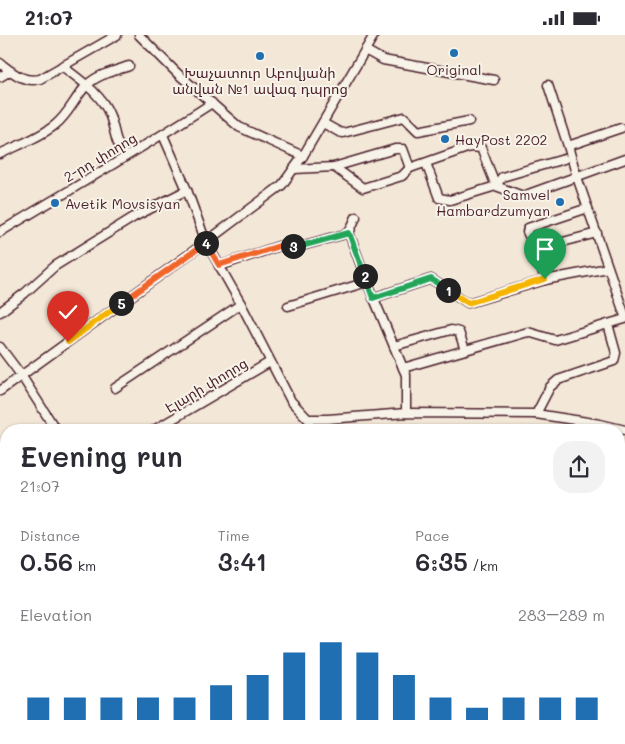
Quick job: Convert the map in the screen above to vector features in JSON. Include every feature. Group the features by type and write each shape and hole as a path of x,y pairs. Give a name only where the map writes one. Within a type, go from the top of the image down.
{"street":[{"path":"0,63 23,79 32,81 40,79 109,38 118,35"},
{"path":"139,35 178,73 239,127 303,156"},
{"path":"0,391 282,185 303,156 374,35"},
{"path":"365,50 383,59 494,80"},
{"path":"62,66 97,95 110,116 116,141 125,156"},
{"path":"0,154 43,133 56,124 67,114 87,85 99,77 130,67"},
{"path":"0,77 10,71"},
{"path":"403,368 528,332 555,340 625,318 548,85"},
{"name":"2-րդ փողոց","path":"0,232 163,135 212,103"},
{"path":"323,123 343,133 404,117 414,129 422,131 469,121"},
{"path":"568,146 621,127"},
{"path":"163,135 187,190 206,242 241,304 291,401 308,419 406,413 536,414 600,424"},
{"path":"334,167 363,188 402,176 410,168 470,147 480,148 496,186"},
{"path":"294,169 334,167 395,149 402,149 410,168"},
{"path":"496,186 502,177 564,159"},
{"path":"426,163 439,198 450,200 496,186 523,196 625,159"},
{"path":"0,312 25,293 55,265 134,217 187,190"},
{"path":"545,279 536,249 527,232 528,228 588,208"},
{"path":"356,217 349,233 373,298 406,375 406,413"},
{"path":"219,265 279,246 301,246 349,233"},
{"path":"536,249 597,233"},
{"path":"373,298 431,279 468,303 545,279 608,268"},
{"path":"288,307 367,282"},
{"path":"115,388 241,304"},
{"path":"536,414 550,387 558,380 614,361 616,353 608,324"},
{"path":"394,346 451,330 458,332 465,350"},
{"path":"0,347 22,375 52,424"},
{"name":"Էլարի փողոց","path":"164,424 270,362"}],"place":[{"name":"Original","path":"454,53"},
{"name":"Խաչատուր Աբովյանի անվան №1 ավագ դպրոց","path":"260,56"},
{"name":"HayPost 2202","path":"445,139"},
{"name":"Samvel Hambardzumyan","path":"560,202"},
{"name":"Avetik Movsisyan","path":"55,203"}],"route":[{"path":"68,342 206,242 219,265 279,246 301,246 349,233 373,298 431,279 468,303 545,279"}]}
